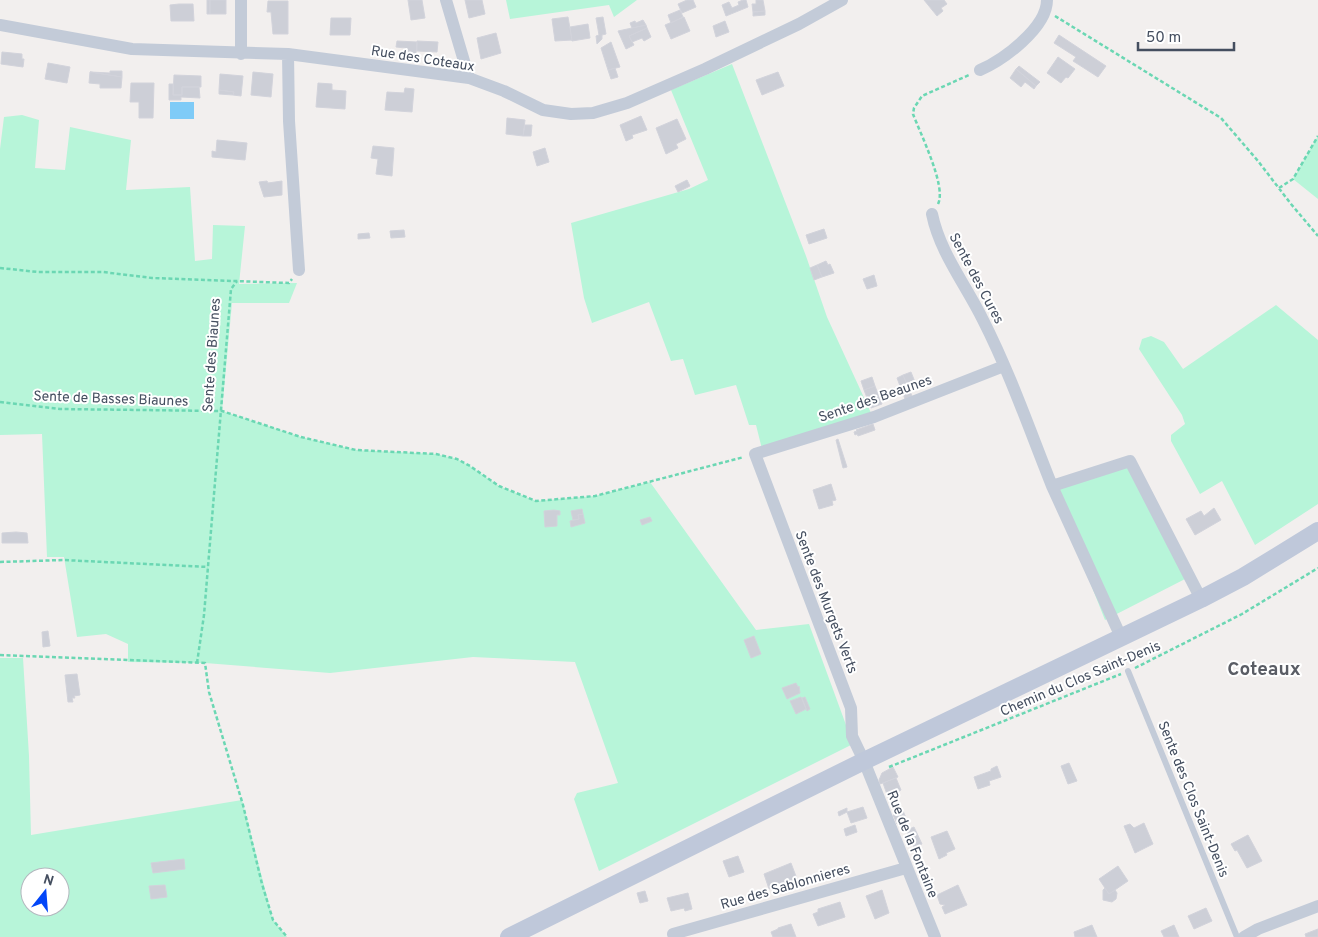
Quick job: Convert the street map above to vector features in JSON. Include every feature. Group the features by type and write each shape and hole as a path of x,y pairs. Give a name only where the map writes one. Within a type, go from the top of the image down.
{"main road":[{"path":"509,937 866,768 1121,637 1243,577 1318,531"}],"street":[{"path":"241,0 241,54"},
{"path":"446,0 468,78"},
{"name":"Rue des Coteaux","path":"0,25 132,49 241,54 288,54 468,78 504,91 543,110 571,114 594,113 627,103 706,69 842,0"},
{"path":"980,70 993,64 1030,34 1047,4"},
{"path":"288,54 289,121 299,270"},
{"name":"Sente des Cures","path":"932,214 935,229 958,277 983,319 1052,486 1121,637"},
{"name":"Sente des Beaunes","path":"755,454 874,417 1004,366"},
{"name":"Sente des Murgets Verts","path":"755,454 851,708 852,736 866,768"},
{"path":"1052,486 1130,461 1201,599"},
{"name":"Rue de la Fontaine","path":"866,768 935,937"},
{"name":"Rue des Sablonnieres","path":"673,934 906,868"},
{"path":"1244,937 1258,929 1318,906"}],"lane":[{"name":"Sente des Clos Saint-Denis","path":"1128,671 1237,937"}],"path":[{"path":"1047,4 1050,13 1221,118 1235,132 1318,236"},
{"path":"932,214 940,200 938,178 913,114 914,108 922,96 980,70"},
{"path":"1280,188 1292,179 1318,136"},
{"path":"0,268 38,272 103,272 152,278 289,283 299,270"},
{"name":"Sente des Biaunes","path":"197,663 204,614 231,289 236,281"},
{"name":"Sente de Basses Biaunes","path":"0,402 10,405 60,409 222,411 301,437 356,450 436,454 457,459 499,486 536,501 595,496 755,454"},
{"path":"0,562 63,560 208,567"},
{"name":"Chemin du Clos Saint-Denis","path":"866,768 916,758 1128,671 1242,614 1318,568"},
{"path":"0,655 205,663 209,692 243,805 262,884 273,920 287,937"}],"green space":[{"path":"506,0 637,0 614,17 609,5 510,19"},
{"path":"732,64 806,256 827,317 871,413 762,449 756,425 749,425 736,385 695,395 683,359 671,361 649,302 592,323 584,298 571,223 689,189 708,180 671,90"},
{"path":"22,115 39,120 35,168 65,170 70,127 131,140 126,190 190,187 195,261 212,259 213,225 245,226 239,284 297,283 289,303 232,303 222,411 301,437 356,450 436,454 457,459 499,486 536,501 595,496 650,482 756,630 809,624 853,744 599,871 574,799 577,793 618,783 575,662 473,657 330,673 205,663 128,662 128,644 106,634 77,637 64,557 47,557 42,434 0,435 0,149 4,117"},
{"path":"1318,136 1318,199 1293,179"},
{"path":"1276,305 1318,340 1318,504 1255,545 1222,481 1200,494 1171,441 1171,435 1185,424 1182,415 1139,349 1142,339 1151,336 1164,342 1183,369"},
{"path":"1131,458 1187,578 1105,620 1052,486"},
{"path":"0,658 23,658 29,756 31,835 242,800 273,920 287,937 0,937"}],"water":[{"path":"170,102 194,102 194,119 170,119"}],"building":[{"path":"207,0 210,0 210,14 207,14"},
{"path":"210,0 226,0 226,14 210,14"},
{"path":"408,0 422,0 425,18 411,20"},
{"path":"465,0 482,0 485,14 469,18"},
{"path":"687,0 693,0 696,7 682,13 678,4"},
{"path":"746,0 748,7 726,16 722,5 729,2 732,8 739,5 738,2"},
{"path":"756,0 763,0 765,11 753,12 752,4 756,4"},
{"path":"924,0 944,0 947,4 941,8 943,11 937,16"},
{"path":"268,1 288,1 288,34 273,34 271,12 267,12"},
{"path":"193,4 194,21 171,21 170,5"},
{"path":"680,10 683,17 671,23 668,15"},
{"path":"765,11 765,15 753,16 753,12"},
{"path":"568,17 572,40 555,41 552,19"},
{"path":"603,17 606,34 602,35 602,39 597,44 596,36 599,35 596,18"},
{"path":"684,17 690,31 671,39 665,25"},
{"path":"331,18 351,18 350,35 330,35"},
{"path":"643,20 646,25 632,28 630,23"},
{"path":"725,21 729,32 716,37 713,26"},
{"path":"588,24 590,38 572,41 570,27"},
{"path":"646,25 647,28 629,36 634,45 626,49 618,31"},
{"path":"647,28 651,37 644,41 642,38 632,42 629,36"},
{"path":"496,33 501,53 481,59 477,38"},
{"path":"1059,35 1106,66 1098,77 1073,61 1076,57 1054,43"},
{"path":"397,41 417,42 416,54 405,53 405,48 396,47"},
{"path":"417,41 438,42 437,52 417,51"},
{"path":"611,42 620,67 608,70 601,48"},
{"path":"2,52 22,54 22,59 24,59 23,67 1,64"},
{"path":"1058,57 1075,69 1061,83 1047,73"},
{"path":"48,63 70,67 67,83 45,79"},
{"path":"1019,66 1040,82 1036,86 1016,69"},
{"path":"615,68 618,77 611,79 608,70"},
{"path":"1016,69 1036,86 1034,89 1025,82 1021,87 1010,78"},
{"path":"110,71 122,71 122,77 90,72 110,73"},
{"path":"90,72 122,77 121,88 100,88 100,84 89,83"},
{"path":"253,72 273,74 271,97 251,95"},
{"path":"778,72 784,86 762,95 756,80"},
{"path":"220,74 243,76 241,96 233,95 234,92 219,90"},
{"path":"174,75 201,76 201,87 182,87 182,95 173,95"},
{"path":"131,83 154,83 153,118 139,118 139,102 130,102"},
{"path":"318,83 332,84 332,90 346,91 345,109 316,107"},
{"path":"169,84 173,84 173,95 182,95 182,87 199,87 200,98 181,97 181,100 169,100"},
{"path":"405,88 414,89 412,112 385,110 387,92 404,93"},
{"path":"219,90 234,92 233,95 219,94"},
{"path":"641,116 647,130 632,135 633,138 626,141 620,125"},
{"path":"507,118 525,120 523,136 506,134"},
{"path":"677,119 686,139 676,144 678,148 666,154 656,128"},
{"path":"525,125 532,125 531,136 523,136"},
{"path":"217,140 247,143 245,160 212,157 212,151 216,152"},
{"path":"373,146 394,148 392,176 376,174 378,159 371,158"},
{"path":"545,148 549,162 537,166 533,152"},
{"path":"687,180 690,186 678,192 675,186"},
{"path":"267,181 268,183 282,181 282,195 264,197 259,182"},
{"path":"824,229 827,238 809,244 806,235"},
{"path":"404,230 405,237 391,238 390,231"},
{"path":"369,233 370,238 358,239 358,234"},
{"path":"826,261 828,265 830,264 834,273 822,277 817,265"},
{"path":"817,265 822,277 814,280 810,268"},
{"path":"874,275 877,286 867,289 863,279"},
{"path":"911,372 917,387 909,390 903,375"},
{"path":"903,375 912,396 905,399 897,378"},
{"path":"872,377 875,386 864,390 861,381"},
{"path":"875,386 882,404 871,408 864,390"},
{"path":"873,424 875,430 858,436 857,434 855,435 854,432 856,430"},
{"path":"838,439 847,467 843,468 836,440"},
{"path":"831,484 836,500 832,501 833,505 819,509 813,490"},
{"path":"1214,508 1221,520 1195,535 1186,519 1201,511 1204,516"},
{"path":"582,509 583,514 578,515 579,519 573,520 571,511"},
{"path":"544,511 560,511 560,515 557,515 557,526 545,527"},
{"path":"583,514 585,523 571,527 570,521 579,519 578,515"},
{"path":"650,517 652,521 642,525 640,520"},
{"path":"2,533 27,533 28,543 2,543"},
{"path":"48,631 50,646 43,647 42,632"},
{"path":"754,636 761,654 751,658 744,640"},
{"path":"77,674 80,695 72,698 73,702 68,702 65,675"},
{"path":"796,683 799,686 800,693 787,699 782,688"},
{"path":"801,697 806,709 796,714 790,701"},
{"path":"805,697 810,709 807,711 802,698"},
{"path":"1069,763 1077,781 1068,784 1061,766"},
{"path":"997,766 1001,777 989,781 990,785 978,789 974,777 991,771 991,769"},
{"path":"893,767 898,777 880,784 879,780 882,773"},
{"path":"896,778 901,790 896,793 898,797 889,800 883,783"},
{"path":"863,807 867,818 851,823 847,812"},
{"path":"847,808 847,812 839,816 838,812"},
{"path":"903,811 907,820 897,824 893,815"},
{"path":"1144,823 1153,844 1135,853 1124,826 1130,824 1134,828"},
{"path":"855,825 857,832 846,836 844,829"},
{"path":"914,827 922,844 914,847 910,836 908,837 907,830"},
{"path":"947,831 955,849 939,859 931,837"},
{"path":"1248,835 1262,861 1247,868 1237,850 1235,851 1231,844"},
{"path":"738,856 744,872 729,877 723,861"},
{"path":"184,859 185,869 153,873 151,863"},
{"path":"791,863 797,879 769,889 764,874"},
{"path":"1118,866 1128,881 1109,894 1099,879"},
{"path":"165,885 167,897 151,899 149,886"},
{"path":"958,885 967,905 945,914 942,907 945,905 940,904 937,895"},
{"path":"1105,888 1109,894 1115,890 1117,893 1116,899 1112,902 1103,900 1103,890"},
{"path":"882,890 889,913 875,919 866,896"},
{"path":"645,891 648,901 640,903 637,893"},
{"path":"688,893 692,909 685,911 684,908 671,911 667,898"},
{"path":"840,902 845,917 818,926 813,914 818,912 818,909"},
{"path":"1206,908 1212,921 1194,929 1188,916"},
{"path":"791,924 796,937 773,937 771,932"},
{"path":"1092,925 1097,937 1075,937 1074,932"},
{"path":"1174,925 1179,937 1164,937 1161,931"},
{"path":"1318,929 1318,937 1306,937 1305,934"}],"district":[{"name":"Coteaux","path":"1264,668"}]}
